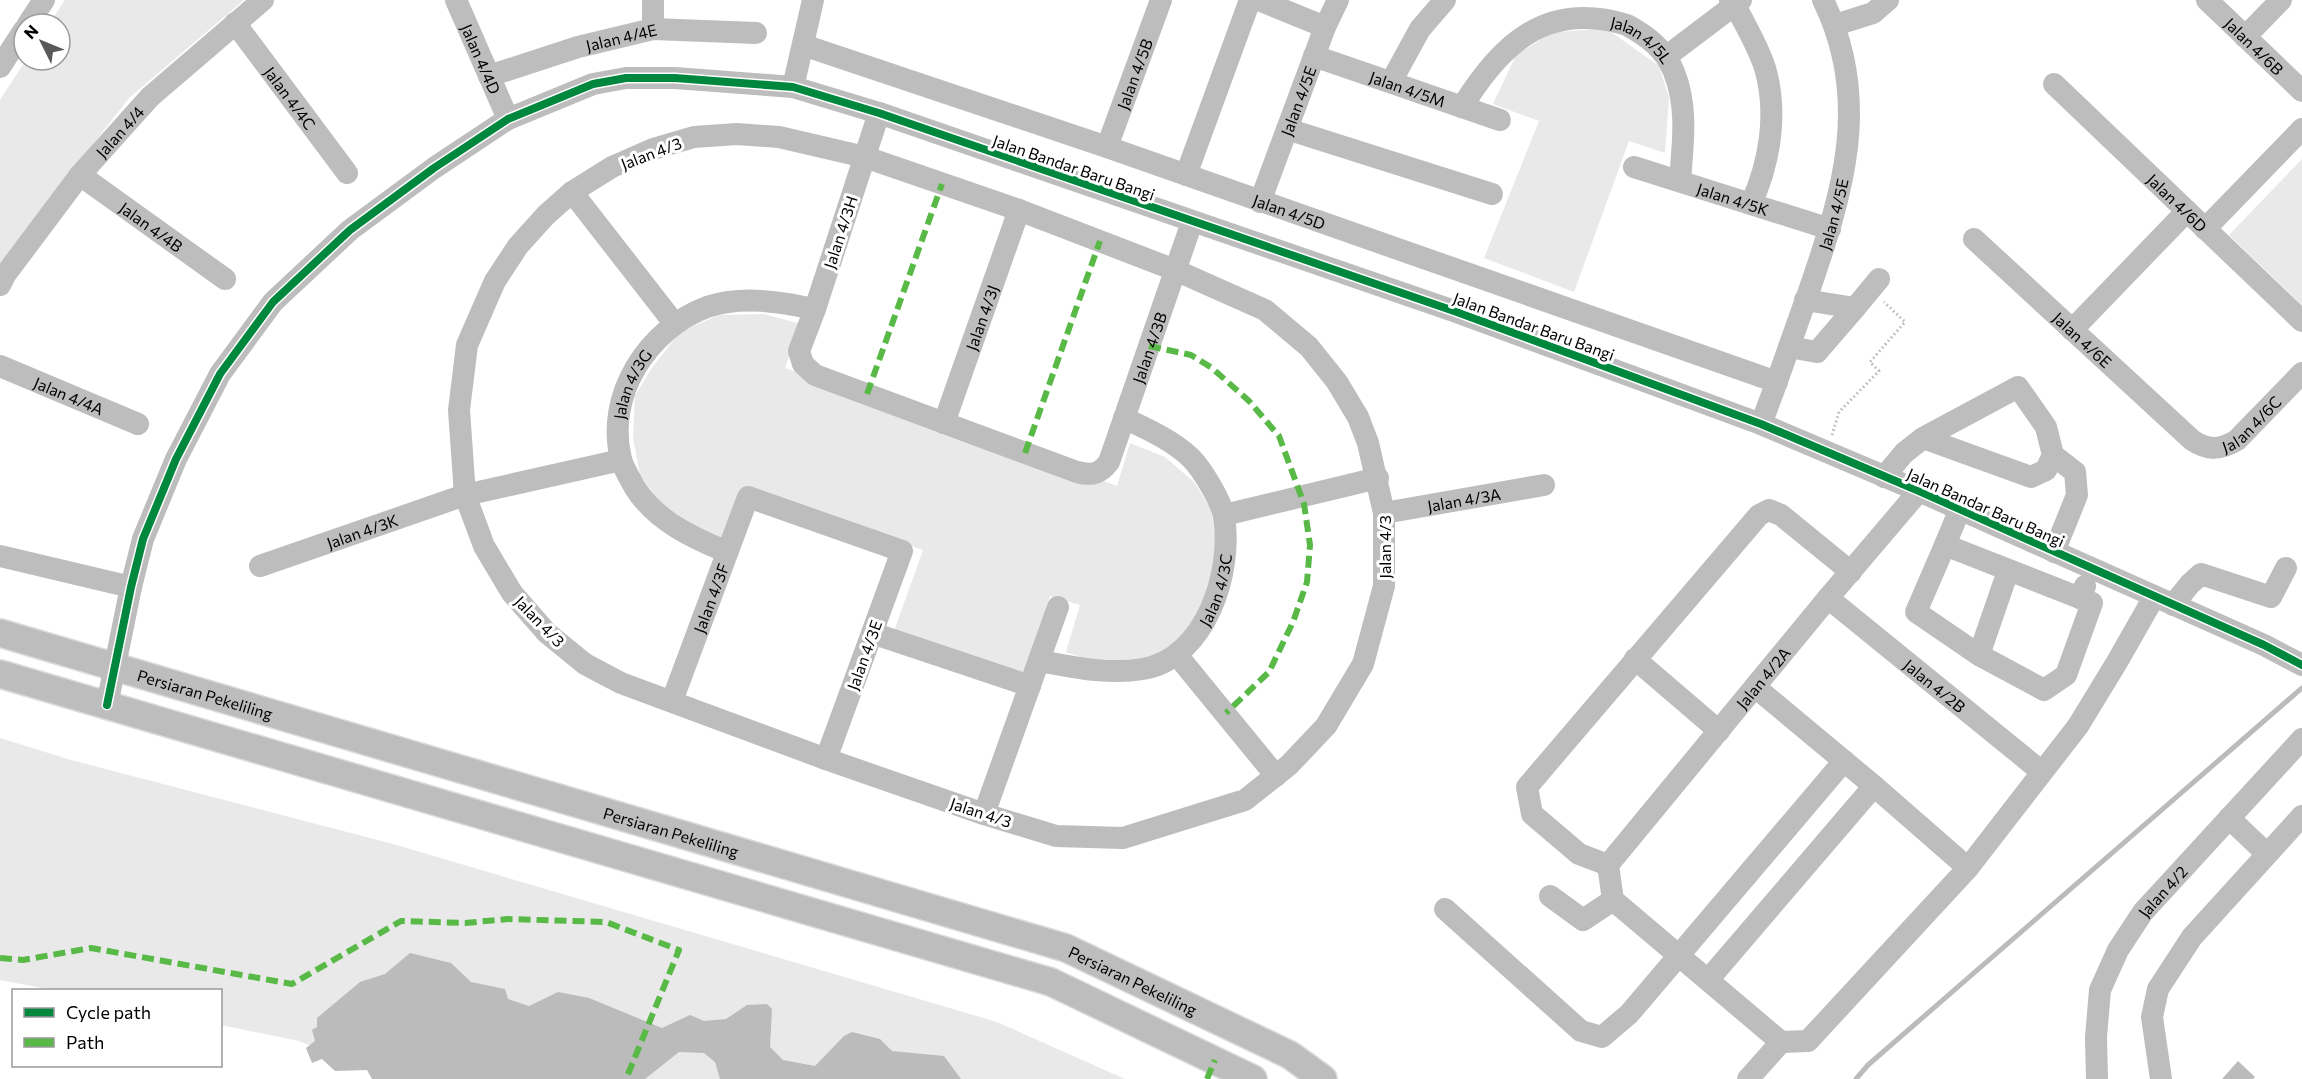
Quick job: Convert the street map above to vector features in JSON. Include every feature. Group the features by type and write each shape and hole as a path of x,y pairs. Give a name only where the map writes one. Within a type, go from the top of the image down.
{"main road":[{"name":"Persiaran Pekeliling","path":"0,633 1066,948 1290,1055 1323,1079"},
{"path":"0,674 1051,982 1253,1079"}],"street":[{"name":"Jalan 4/4","path":"0,285 5,275 80,175 150,97 263,0"},
{"name":"Jalan 4/4D","path":"456,0 508,118"},
{"path":"653,0 653,29"},
{"path":"793,87 813,0"},
{"name":"Jalan 4/5B","path":"1107,147 1161,0"},
{"path":"1186,175 1250,0"},
{"path":"1259,0 1325,27"},
{"name":"Jalan 4/5E","path":"1260,202 1325,27 1338,0"},
{"path":"1391,82 1420,29 1445,0"},
{"name":"Jalan 4/5E","path":"1761,423 1830,229 1845,167 1850,104 1840,40 1823,0"},
{"path":"1835,25 1873,13 1888,0"},
{"name":"Jalan 4/6B","path":"2207,0 2302,91"},
{"path":"2246,37 2281,0"},
{"path":"1666,56 1735,2 1765,67 1771,113 1768,154 1751,204"},
{"name":"Jalan 4/5L","path":"1462,107 1485,69 1508,40 1530,24 1569,10 1591,12 1617,20 1644,35 1666,56 1680,93 1684,122 1680,180"},
{"name":"Jalan 4/4C","path":"235,23 347,173"},
{"name":"Jalan 4/4E","path":"489,76 578,47 653,29 756,33"},
{"path":"2,58 12,45"},
{"name":"Jalan 4/5D","path":"802,45 1107,147 1777,382"},
{"name":"Jalan 4/5M","path":"1314,56 1500,120"},
{"name":"Jalan Bandar Baru Bangi","path":"107,705 143,539 176,459 220,374 273,302 350,230 434,168 508,118 592,84 626,78 675,78 793,87 879,113 1476,319 1761,423 1960,509 2264,645 2302,665"},
{"name":"Jalan 4/6D","path":"2054,84 2302,321"},
{"name":"Jalan 4/3H","path":"879,113 799,351 803,364 815,375 944,423"},
{"path":"1287,129 1492,194"},
{"path":"2205,229 2302,129"},
{"name":"Jalan 4/3","path":"736,134 779,137 865,157 1019,210 1175,270 1265,310 1309,346 1337,382 1358,417 1378,478 1384,513 1384,586 1363,664 1326,726 1289,765 1245,800 1123,838 1056,836 984,814 826,759 621,683 594,669 547,633 513,593 484,546 465,495 459,410 467,345 495,281 518,246 546,215 572,192 612,167 694,137 736,134"},
{"name":"Jalan 4/5K","path":"1634,167 1830,229"},
{"name":"Jalan 4/4B","path":"80,175 225,279"},
{"path":"572,192 674,323"},
{"name":"Jalan 4/3J","path":"944,423 1019,210"},
{"path":"2072,330 2187,211"},
{"name":"Jalan 4/3B","path":"944,423 1086,475 1102,471 1109,462 1192,222"},
{"name":"Jalan 4/6E","path":"1974,239 2192,440"},
{"path":"1789,348 1817,352 1875,285"},
{"name":"Jalan 4/3G","path":"727,552 686,534 657,512 636,490 621,460 618,422 628,382 646,349 674,323 709,307 746,300 783,302 815,309"},
{"path":"1805,300 1855,308"},
{"name":"Jalan 4/4A","path":"0,366 138,424"},
{"name":"Jalan 4/6C","path":"2192,440 2201,446 2214,449 2228,446 2237,440 2302,374"},
{"path":"1884,477 1904,453 1923,438 2018,387 2046,427 2053,455 2075,472 2077,495 2054,552"},
{"name":"Jalan 4/3C","path":"1039,661 1100,671 1144,669 1177,655 1192,641 1215,601 1223,572 1226,539 1224,515 1214,492 1191,458 1157,433 1124,418"},
{"path":"1923,438 2031,477 2046,470 2053,455"},
{"name":"Jalan 4/3K","path":"260,566 465,495 621,460"},
{"path":"1224,515 1378,478"},
{"name":"Jalan 4/3A","path":"1384,513 1544,485"},
{"name":"Jalan 4/2A","path":"1608,865 1919,491"},
{"name":"Jalan 4/3F","path":"672,700 748,496"},
{"name":"Jalan 4/3E","path":"748,496 902,551 826,759"},
{"path":"1945,545 2092,603 2066,675 2044,690 1979,655 1916,612 1960,509"},
{"path":"1851,572 1781,515 1769,510 1759,515 1527,787 1532,814 1578,854 1608,865 1613,900 1781,1042 1808,1041 1968,868 2078,726 2164,601 2201,574 2271,597 2286,568"},
{"path":"0,556 131,587"},
{"path":"2080,598 2092,569"},
{"path":"1979,655 2008,571"},
{"name":"Jalan 4/2B","path":"1828,598 2042,772"},
{"path":"984,814 1058,607"},
{"path":"872,633 1030,686"},
{"path":"1177,655 1276,776"},
{"path":"1635,659 1719,731"},
{"path":"1755,687 1968,868"},
{"name":"Jalan 4/2","path":"2097,1079 2096,1037 2100,990 2118,950 2143,912 2302,739"},
{"path":"1445,909 1581,1030 1602,1037 1629,1014 1844,761"},
{"path":"1708,980 1874,786"},
{"path":"2161,1079 2152,1017 2158,989 2192,937 2302,816"},
{"path":"2229,818 2267,854"},
{"path":"1550,896 1584,920 1613,900"},
{"path":"1748,1079 1781,1042"}],"path":[{"path":"1827,451 1839,412 1879,371 1870,362 1905,322 1875,285"}],"shaded area":[{"path":"65,0 244,0 129,98 0,263 0,100 18,72 72,72 72,12 57,12"},
{"path":"1607,29 1659,66 1669,97 1665,153 1629,141 1574,292 1484,258 1539,121 1493,104 1516,55 1553,32"},
{"path":"2302,159 2302,305 2229,235"},
{"path":"764,314 801,324 785,368 1117,486 1130,443 1165,457 1194,482 1211,509 1218,554 1207,598 1183,639 1146,659 1102,664 1066,652 1080,605 1050,596 1023,675 894,631 923,550 745,487 722,541 664,509 640,475 633,438 635,396 651,369 680,332 719,315"},
{"path":"0,738 71,760 393,844 997,1022 1125,1079 390,1079 299,1041 222,1025 222,989 47,989 0,980"},
{"path":"410,953 451,963 471,982 505,989 508,999 529,1006 558,992 589,998 662,1028 690,1015 704,1021 726,1019 747,1005 767,1004 772,1009 770,1047 783,1060 815,1066 844,1036 852,1032 880,1039 892,1051 944,1056 961,1079 720,1079 715,1062 704,1053 679,1052 645,1079 372,1079 367,1070 335,1071 322,1059 312,1063 306,1048 315,1041 312,1030 317,1027 317,1018 360,982 385,974"},
{"path":"2238,1061 2255,1077 2253,1079 2222,1079"}],"waterway":[{"path":"1856,1079 1868,1065 2302,688"}],"marked path":[{"path":"867,394 942,184"},
{"path":"1025,453 1100,241"},
{"path":"1149,346 1191,355 1212,368 1249,401 1279,436 1304,504 1310,545 1307,582 1293,622 1269,672 1226,713"},
{"path":"0,958 23,960 91,948 292,984 401,921 465,923 508,919 606,922 679,950 626,1079"},
{"path":"1207,1079 1215,1060"}],"cycle path":[{"path":"107,705 143,539 176,459 220,374 273,302 350,230 434,168 508,119 593,84 626,78 675,78 793,87 879,113 1454,311 1761,424 1919,491 2264,645 2302,665"}]}
